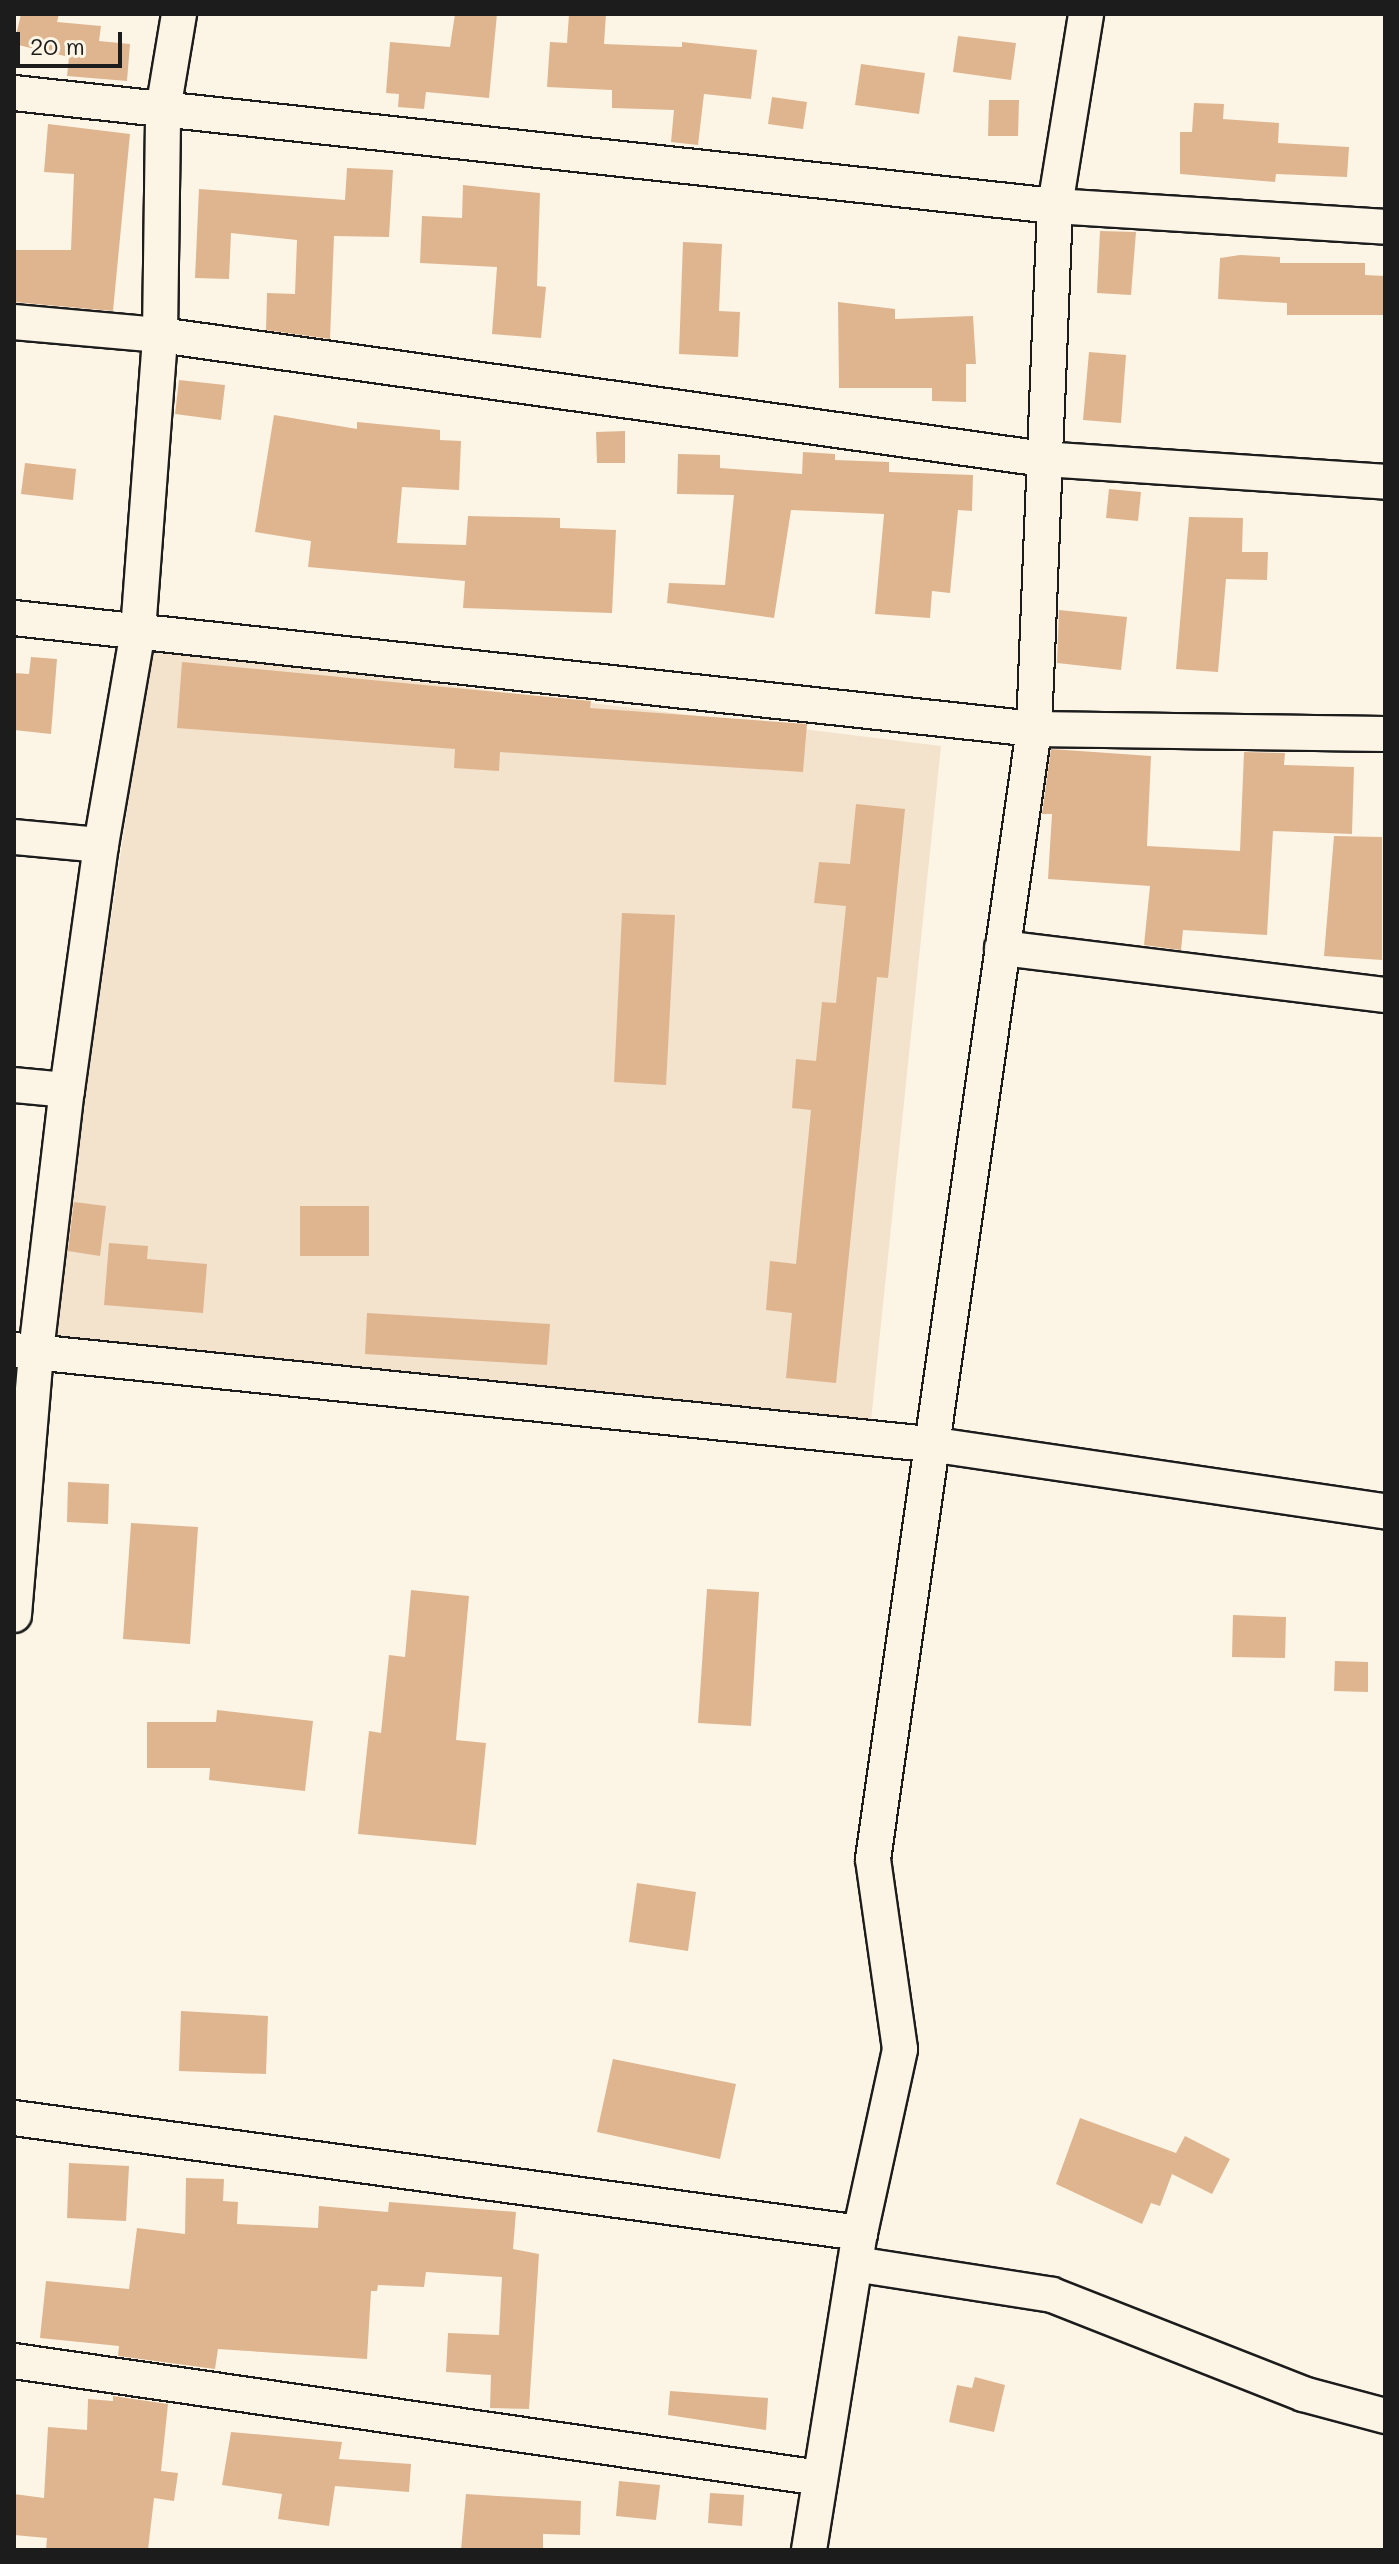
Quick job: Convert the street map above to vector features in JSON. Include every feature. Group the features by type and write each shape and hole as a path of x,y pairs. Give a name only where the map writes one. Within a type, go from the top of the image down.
{"street":[{"path":"14,1615 25,1351 67,1090 101,845 138,631 160,335 163,110 179,14"},
{"path":"809,2550 857,2249 900,2049 873,1859 929,1444 1034,729 1055,206 1086,14"},
{"path":"14,93 1055,206 1385,227"},
{"path":"14,322 160,335 1043,459 1385,482"},
{"path":"14,618 1034,729 1385,734"},
{"path":"14,837 101,845"},
{"path":"1002,948 1385,995"},
{"path":"14,1085 67,1090"},
{"path":"25,1351 929,1444 1385,1511"},
{"path":"14,2118 857,2249 1052,2295 1303,2394 1385,2416"},
{"path":"14,2361 820,2478"}],"shaded area":[{"path":"151,649 941,746 870,1430 49,1338"}],"building":[{"path":"21,14 59,14 57,22 101,26 99,41 130,44 127,81 67,76 69,57 14,44"},
{"path":"455,14 497,14 489,98 426,92 424,109 398,107 399,94 386,93 390,42 450,47"},
{"path":"569,14 606,14 604,44 682,47 682,42 757,50 751,99 704,94 698,145 671,142 674,110 612,108 612,90 547,87 550,42 567,43"},
{"path":"958,36 1016,43 1011,80 953,72"},
{"path":"861,64 925,73 919,114 855,105"},
{"path":"772,97 807,102 803,129 768,124"},
{"path":"989,100 1019,100 1018,136 988,136"},
{"path":"1194,103 1224,104 1223,119 1279,123 1278,143 1349,147 1347,177 1276,174 1275,182 1180,174 1180,132 1192,132"},
{"path":"48,124 130,134 113,311 14,302 14,250 71,250 74,174 44,172"},
{"path":"347,168 393,170 389,237 334,236 330,339 266,330 267,293 295,294 297,240 231,233 229,279 195,278 199,189 345,200"},
{"path":"463,185 540,193 537,286 546,287 541,338 492,334 497,267 420,263 422,216 462,218"},
{"path":"1100,231 1136,232 1131,295 1097,293"},
{"path":"683,242 722,244 719,311 740,312 738,357 679,354"},
{"path":"1240,255 1280,257 1280,263 1365,263 1365,275 1385,276 1385,315 1287,315 1287,303 1218,299 1220,258"},
{"path":"838,302 895,309 895,319 973,316 976,364 966,364 966,402 932,401 932,388 839,388"},
{"path":"1089,352 1126,355 1121,423 1083,420"},
{"path":"179,380 225,385 221,420 175,414"},
{"path":"274,415 357,429 357,422 440,430 440,440 461,441 459,490 402,487 397,543 466,545 468,516 560,518 560,528 616,530 612,613 463,608 465,581 308,567 311,541 255,532"},
{"path":"625,431 625,463 597,463 596,432"},
{"path":"803,452 835,454 835,460 889,462 889,472 973,475 972,511 958,510 950,593 932,591 930,618 875,614 884,514 791,510 774,618 667,603 669,583 725,585 734,495 677,494 678,454 720,455 720,468 802,474"},
{"path":"25,463 76,469 73,500 21,494"},
{"path":"1109,489 1141,492 1138,521 1106,518"},
{"path":"1189,517 1243,518 1242,552 1268,552 1267,580 1226,579 1218,672 1176,669"},
{"path":"1059,610 1127,617 1121,670 1057,663"},
{"path":"31,657 57,659 51,734 14,730 14,673 29,674"},
{"path":"182,662 591,701 590,708 807,724 803,772 500,752 499,771 454,768 455,749 177,728"},
{"path":"1051,749 1151,756 1147,846 1240,851 1244,752 1285,753 1284,765 1354,767 1352,834 1273,831 1267,935 1183,930 1181,950 1144,945 1150,886 1048,879 1052,814 1042,814"},
{"path":"856,804 905,809 888,978 877,977 836,1383 786,1378 792,1313 766,1310 770,1261 796,1264 811,1110 792,1108 796,1059 816,1061 822,1002 836,1003 846,906 814,903 819,862 850,864"},
{"path":"1334,836 1382,837 1382,960 1324,956"},
{"path":"622,913 675,915 666,1085 614,1082"},
{"path":"74,1202 106,1206 100,1256 68,1251"},
{"path":"300,1206 369,1206 369,1256 300,1256"},
{"path":"109,1243 148,1246 147,1259 207,1264 203,1313 104,1305"},
{"path":"367,1313 550,1324 547,1365 365,1354"},
{"path":"68,1482 109,1484 108,1524 67,1522"},
{"path":"131,1523 198,1527 190,1644 123,1639"},
{"path":"707,1589 759,1592 751,1726 698,1723"},
{"path":"411,1590 469,1596 456,1740 486,1743 476,1845 358,1834 369,1731 381,1733 389,1655 405,1657"},
{"path":"1233,1615 1286,1617 1285,1658 1232,1657"},
{"path":"1335,1661 1368,1662 1368,1692 1334,1691"},
{"path":"217,1710 313,1721 305,1791 209,1780 210,1768 147,1768 147,1722 216,1722"},
{"path":"637,1883 696,1892 688,1951 629,1942"},
{"path":"181,2011 268,2016 266,2074 179,2071"},
{"path":"613,2059 736,2084 720,2159 597,2132"},
{"path":"1080,2118 1176,2153 1185,2136 1230,2159 1212,2194 1172,2174 1160,2206 1151,2203 1142,2224 1056,2184"},
{"path":"69,2163 129,2166 126,2221 67,2218"},
{"path":"186,2178 224,2179 223,2201 238,2202 237,2224 318,2228 319,2206 388,2212 389,2202 516,2212 513,2249 539,2254 529,2409 490,2408 491,2375 446,2372 448,2333 499,2335 502,2277 426,2272 424,2287 378,2285 377,2291 371,2291 367,2359 218,2349 215,2369 118,2356 119,2346 40,2338 46,2281 129,2289 137,2228 185,2234"},
{"path":"975,2377 1005,2385 994,2432 949,2422 957,2385 972,2388"},
{"path":"670,2391 768,2398 766,2430 668,2415"},
{"path":"113,2396 168,2404 161,2471 178,2473 174,2501 154,2498 148,2550 46,2550 47,2538 14,2535 14,2494 44,2498 48,2427 87,2430 88,2399 113,2401"},
{"path":"231,2432 342,2442 339,2459 411,2464 409,2492 335,2486 329,2526 278,2519 282,2494 222,2485"},
{"path":"619,2481 660,2485 656,2520 616,2516"},
{"path":"710,2493 744,2495 742,2526 708,2523"},
{"path":"466,2494 581,2501 580,2535 543,2534 543,2550 461,2550"}]}
